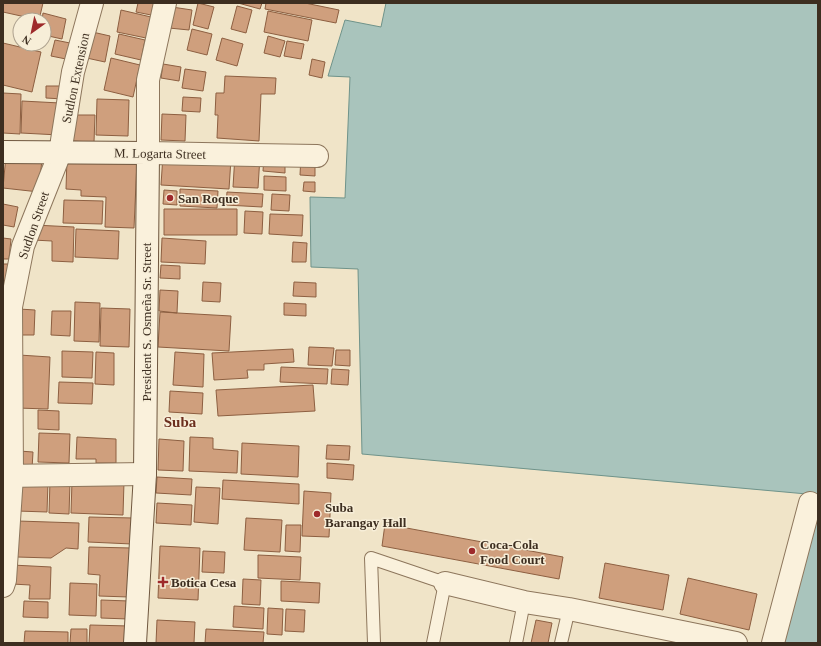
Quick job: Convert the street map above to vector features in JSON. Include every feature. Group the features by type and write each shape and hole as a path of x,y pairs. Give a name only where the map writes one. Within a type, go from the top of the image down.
{"street":[{"name":"Sudlon Extension","path":"60,153 74,72 92,3"},
{"name":"President S. Osmeña Sr. Street","path":"135,643 146,474 148,80 166,3"},
{"name":"M. Logarta Street","path":"3,152 317,156"},
{"name":"Sudlon Street","path":"3,586 5,580 11,307 23,246 60,153"},
{"path":"7,476 146,474"},
{"path":"773,643 810,503"},
{"path":"445,583 524,602 569,609 736,643"}],"lane":[{"path":"374,643 371,558 445,583 433,643"},
{"path":"516,643 524,602"},
{"path":"560,643 569,609"}],"water":[{"path":"386,3 818,3 818,495 362,454 358,269 311,267 310,197 345,198 350,77 328,76 345,20 381,27"},
{"path":"818,507 818,643 784,643"}],"building":[{"path":"3,3 43,3 41,12 12,12 12,14 3,12"},
{"path":"138,3 154,3 151,15 136,12"},
{"path":"198,3 214,7 208,29 193,25"},
{"path":"238,3 262,3 260,9"},
{"path":"266,3 305,3 339,10 336,23 265,9"},
{"path":"237,6 252,10 246,33 231,29"},
{"path":"172,7 192,10 189,30 169,28"},
{"path":"121,10 151,17 146,38 117,32"},
{"path":"268,11 312,20 308,41 264,32"},
{"path":"52,15 66,19 62,39 52,37"},
{"path":"192,29 212,34 207,55 187,50"},
{"path":"88,31 110,36 105,62 82,57"},
{"path":"119,34 145,40 141,60 115,54"},
{"path":"268,36 285,41 280,57 264,53"},
{"path":"222,38 243,44 237,66 216,60"},
{"path":"55,40 70,43 66,59 51,56"},
{"path":"287,41 304,44 301,59 284,56"},
{"path":"3,43 12,45 12,52 41,52 32,92 3,85"},
{"path":"111,58 140,65 133,97 104,90"},
{"path":"312,59 325,62 322,78 309,75"},
{"path":"163,64 181,67 179,81 161,78"},
{"path":"185,69 206,72 203,91 182,88"},
{"path":"225,76 276,78 275,94 261,94 259,141 217,138 218,115 215,115 216,93 224,93"},
{"path":"46,86 64,86 63,99 46,98"},
{"path":"3,93 21,94 20,134 3,133"},
{"path":"183,97 201,98 200,112 182,111"},
{"path":"97,99 129,100 128,136 96,135"},
{"path":"22,101 60,103 59,135 21,133"},
{"path":"162,114 186,115 185,141 161,140"},
{"path":"71,115 95,115 94,142 70,141"},
{"path":"6,155 42,158 39,192 3,188"},
{"path":"163,155 231,159 229,189 161,185"},
{"path":"235,155 260,156 258,188 233,187"},
{"path":"264,156 285,157 285,173 263,171"},
{"path":"301,156 315,157 315,176 300,175"},
{"path":"67,158 137,161 134,228 105,227 106,197 81,196 81,190 66,189"},
{"path":"264,176 286,177 286,191 264,190"},
{"path":"304,182 315,182 315,192 303,191"},
{"path":"180,189 218,191 217,208 180,206"},
{"name":"San Roque","path":"164,190 177,191 177,205 163,204"},
{"path":"227,192 263,194 262,207 226,205"},
{"path":"272,194 290,195 289,211 271,210"},
{"path":"64,200 103,201 102,224 63,223"},
{"path":"3,204 18,207 14,227 3,225"},
{"path":"164,209 237,209 237,235 164,235"},
{"path":"245,211 263,212 262,234 244,233"},
{"path":"270,214 303,215 302,236 269,234"},
{"path":"34,225 74,227 73,262 52,261 52,241 33,240"},
{"path":"76,229 119,231 118,259 75,257"},
{"path":"3,238 11,239 9,259 3,259"},
{"path":"162,238 206,241 205,264 161,262"},
{"path":"293,242 307,243 306,262 292,262"},
{"path":"3,264 8,264 6,290 3,289"},
{"path":"161,265 180,266 180,279 160,278"},
{"path":"203,282 221,283 220,302 202,301"},
{"path":"294,282 316,283 316,297 293,296"},
{"path":"160,290 178,291 177,313 159,311"},
{"path":"75,302 100,303 99,342 74,341"},
{"path":"284,303 306,304 306,316 284,315"},
{"path":"101,308 130,309 129,347 100,346"},
{"path":"19,309 35,310 34,335 18,335"},
{"path":"52,311 71,311 70,336 51,335"},
{"path":"160,312 231,316 229,351 158,347"},
{"path":"309,347 334,348 332,366 308,365"},
{"path":"293,349 294,362 264,364 264,370 247,370 248,378 214,380 212,353"},
{"path":"336,350 350,350 350,366 335,365"},
{"path":"62,351 93,352 92,378 62,377"},
{"path":"96,352 114,353 114,385 95,384"},
{"path":"175,352 204,354 203,387 173,385"},
{"path":"19,355 50,357 48,409 17,408"},
{"path":"281,367 328,369 327,384 280,382"},
{"path":"332,369 349,370 348,385 331,384"},
{"path":"59,382 93,383 92,404 58,403"},
{"path":"313,385 315,411 218,416 216,390"},
{"path":"170,391 203,393 202,414 169,412"},
{"path":"38,410 59,411 59,430 38,429"},
{"path":"39,433 70,434 69,463 38,462"},
{"path":"77,437 116,439 116,463 96,463 96,459 76,459"},
{"path":"190,437 213,438 213,449 238,451 237,473 189,471"},
{"path":"159,439 184,441 183,471 158,470"},
{"path":"242,443 299,446 298,477 241,474"},
{"path":"327,445 350,446 349,460 326,459"},
{"path":"19,451 33,452 32,469 18,469"},
{"path":"327,463 354,465 353,480 327,478"},
{"path":"157,477 192,479 191,495 156,493"},
{"path":"18,480 48,482 47,512 17,511"},
{"path":"223,480 299,484 299,504 222,499"},
{"path":"50,481 70,482 69,514 49,513"},
{"path":"72,481 124,482 123,515 71,513"},
{"path":"196,487 220,488 218,524 194,522"},
{"name":"Suba Barangay Hall","path":"304,491 331,493 329,537 302,536"},
{"path":"157,503 192,505 191,525 156,523"},
{"path":"89,517 133,518 132,544 88,542"},
{"path":"246,518 282,520 280,552 244,550"},
{"path":"18,521 79,523 78,549 66,548 51,558 17,557"},
{"name":"Coca-Cola Food Court","path":"385,524 563,557 559,579 382,546"},
{"path":"286,525 301,525 300,552 285,551"},
{"path":"160,546 200,548 198,600 158,598"},
{"path":"89,547 131,548 129,597 99,596 100,575 88,574"},
{"path":"203,551 225,552 224,573 202,572"},
{"path":"258,555 301,557 300,580 258,578"},
{"path":"605,563 669,575 663,610 599,598"},
{"path":"12,565 51,567 50,599 29,599 30,585 12,584"},
{"path":"688,578 757,594 749,630 680,614"},
{"path":"243,579 261,580 260,605 242,604"},
{"path":"281,581 320,583 319,603 281,601"},
{"path":"70,583 97,584 96,616 69,615"},
{"path":"101,600 129,601 128,619 101,618"},
{"path":"24,601 48,602 48,618 23,617"},
{"path":"234,606 264,608 263,629 233,627"},
{"path":"268,608 283,609 282,635 267,634"},
{"path":"286,609 305,610 304,632 285,631"},
{"path":"157,620 195,622 194,643 156,643"},
{"path":"536,620 552,623 548,643 531,643"},
{"path":"90,625 129,626 128,643 89,643"},
{"path":"71,629 87,629 87,643 70,643"},
{"path":"206,629 264,632 263,643 205,643"},
{"path":"25,631 68,632 68,643 24,643"}],"place":[{"name":"San Roque","path":"170,198"},
{"name":"Suba Barangay Hall","path":"317,514"},
{"name":"Coca-Cola Food Court","path":"472,551"},
{"name":"Botica Cesa","path":"163,582"}],"district":[{"name":"Suba","path":"180,422"}]}
